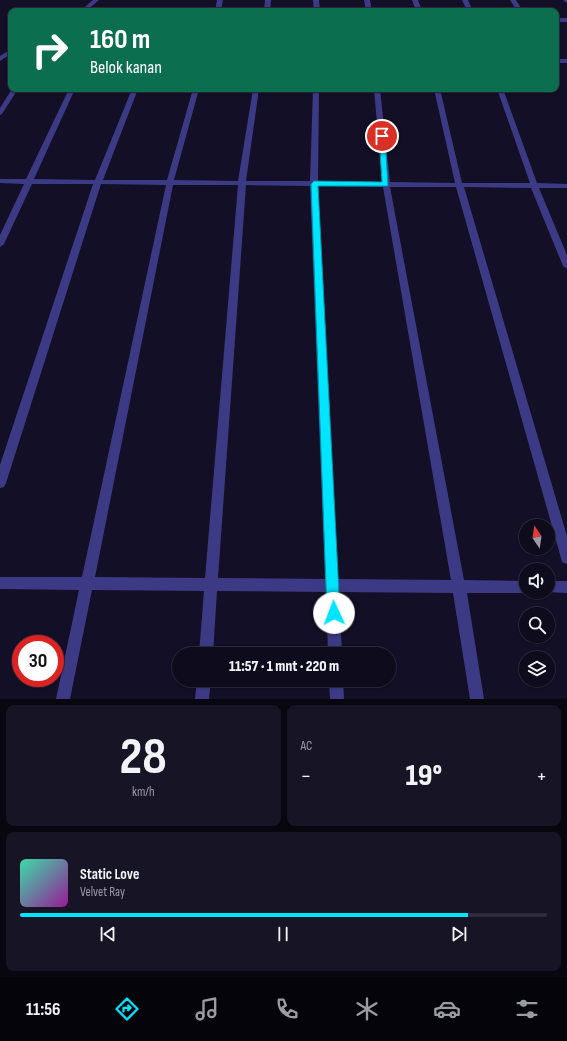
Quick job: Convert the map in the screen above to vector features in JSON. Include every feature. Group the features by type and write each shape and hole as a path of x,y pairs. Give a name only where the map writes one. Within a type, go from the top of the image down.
{"street":[{"path":"87,8 96,0"},
{"path":"0,113 13,92"},
{"path":"0,244 71,92"},
{"path":"0,483 98,182 134,92"},
{"path":"63,699 170,182 195,92"},
{"path":"207,647 242,183 256,92"},
{"path":"316,92 314,184 335,647"},
{"path":"377,92 386,184 477,699"},
{"path":"438,92 459,185 567,558"},
{"path":"501,92 534,185 567,266"},
{"path":"0,181 567,186"},
{"path":"0,583 519,587"},
{"path":"555,587 567,587"},
{"path":"202,699 203,687"},
{"path":"336,687 337,699"}],"route":[{"path":"334,613 314,184 386,184 382,136"}]}
